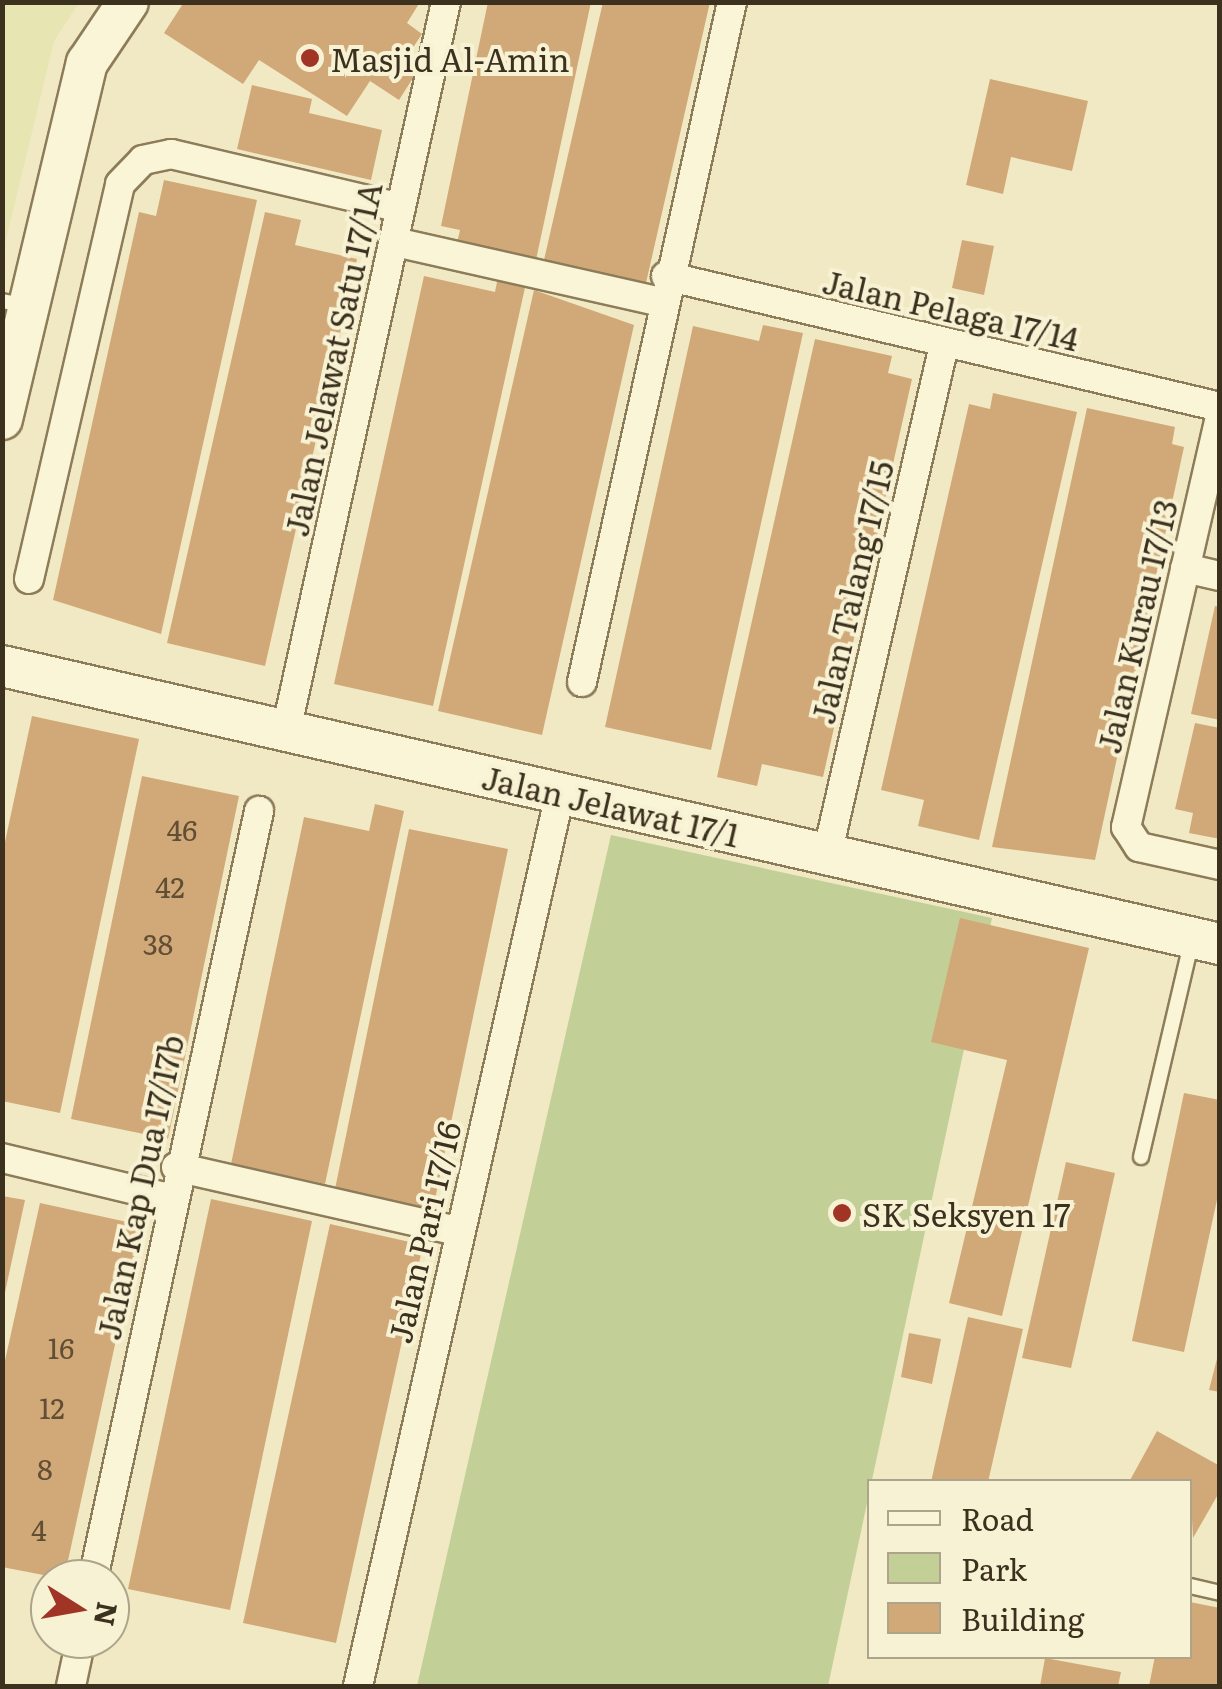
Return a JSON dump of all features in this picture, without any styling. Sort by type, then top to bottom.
[{"type":"street","points":[[2,418],[16,304],[87,63],[128,2]]},
{"type":"street","name":"Jalan Jelawat Satu 17/1A","points":[[286,731],[446,2]]},
{"type":"street","points":[[582,682],[664,289],[732,2]]},
{"type":"street","points":[[29,579],[120,184],[143,160],[171,154],[401,208]]},
{"type":"street","name":"Jalan Pelaga 17/14","points":[[395,242],[664,289],[944,345],[1220,407]]},
{"type":"street","name":"Jalan Talang 17/15","points":[[828,854],[944,345]]},
{"type":"street","name":"Jalan Kurau 17/13","points":[[1220,417],[1126,827],[1139,847],[1220,865]]},
{"type":"street","points":[[1185,568],[1220,576]]},
{"type":"street","name":"Jalan Jelawat 17/1","points":[[2,666],[1206,941]]},
{"type":"street","name":"Jalan Pari 17/16","points":[[358,1686],[560,794]]},
{"type":"street","name":"Jalan Kap Dua 17/17b","points":[[97,1559],[169,1198],[259,811]]},
{"type":"street","points":[[2,1158],[169,1198]]},
{"type":"street","points":[[176,1168],[458,1231]]},
{"type":"street","points":[[72,1686],[77,1659]]},
{"type":"lane","points":[[1141,1157],[1206,941]]},
{"type":"lane","points":[[1192,1586],[1220,1593]]},
{"type":"shaded area","points":[[3,2],[79,3],[54,41],[3,252]]},
{"type":"green space","points":[[611,835],[992,918],[872,1479],[867,1479],[867,1503],[828,1686],[417,1686]]},
{"type":"building","name":"Masjid Al-Amin","points":[[184,2],[420,2],[407,23],[422,34],[410,52],[413,78],[399,100],[370,81],[347,116],[259,60],[243,84],[164,33]]},
{"type":"building","points":[[488,2],[591,2],[536,260],[457,243],[460,230],[441,226]]},
{"type":"building","points":[[603,2],[710,2],[646,283],[544,260]]},
{"type":"building","points":[[990,79],[1088,101],[1072,171],[1011,157],[1003,194],[966,185]]},
{"type":"building","points":[[252,85],[312,99],[309,113],[382,130],[371,180],[237,149]]},
{"type":"building","points":[[164,180],[257,200],[161,634],[53,600],[139,212],[156,216]]},
{"type":"building","points":[[265,212],[301,220],[295,245],[357,259],[265,666],[167,643]]},
{"type":"building","points":[[962,240],[994,246],[984,295],[952,288]]},
{"type":"building","points":[[424,276],[495,292],[498,277],[526,283],[433,706],[334,684]]},
{"type":"building","points":[[534,290],[634,325],[542,735],[438,711]]},
{"type":"building","points":[[763,325],[803,333],[711,750],[605,727],[693,326],[759,341]]},
{"type":"building","points":[[815,339],[892,356],[888,373],[912,379],[823,777],[762,764],[757,786],[717,777]]},
{"type":"building","points":[[993,393],[1077,412],[979,840],[918,826],[924,800],[881,790],[969,404],[990,409]]},
{"type":"building","points":[[1087,408],[1175,427],[1172,444],[1184,447],[1095,860],[992,847]]},
{"type":"building","points":[[1215,606],[1220,607],[1220,720],[1191,714]]},
{"type":"building","points":[[32,716],[139,739],[60,1113],[2,1101],[2,856]]},
{"type":"building","points":[[1195,723],[1220,728],[1220,839],[1189,833],[1193,813],[1175,809]]},
{"type":"building","points":[[142,776],[239,796],[168,1139],[71,1119]]},
{"type":"building","points":[[375,804],[404,811],[325,1184],[231,1164],[304,817],[369,831]]},
{"type":"building","points":[[409,829],[508,849],[433,1209],[335,1189]]},
{"type":"building","points":[[960,918],[1089,948],[1002,1316],[949,1303],[1007,1060],[931,1042]]},
{"type":"building","points":[[1184,1093],[1220,1100],[1220,1186],[1184,1352],[1132,1341]]},
{"type":"building","points":[[1066,1162],[1115,1173],[1071,1368],[1022,1358]]},
{"type":"building","points":[[2,1196],[25,1200],[4,1297],[2,1297]]},
{"type":"building","points":[[211,1199],[312,1221],[230,1610],[130,1589]]},
{"type":"building","points":[[40,1203],[141,1225],[68,1559],[30,1559],[30,1572],[2,1567],[2,1374]]},
{"type":"building","points":[[330,1224],[423,1245],[336,1643],[243,1623]]},
{"type":"building","points":[[968,1317],[1023,1329],[989,1479],[932,1479]]},
{"type":"building","points":[[909,1333],[941,1339],[932,1384],[901,1377]]},
{"type":"building","points":[[1220,1347],[1220,1392],[1209,1390]]},
{"type":"building","points":[[1157,1431],[1220,1466],[1220,1491],[1193,1538],[1192,1479],[1131,1479]]},
{"type":"building","points":[[1192,1602],[1220,1608],[1220,1686],[1149,1686],[1154,1659],[1192,1659]]},
{"type":"building","points":[[1045,1659],[1121,1672],[1118,1686],[1040,1686]]},
{"type":"place","name":"Masjid Al-Amin","points":[[310,58]]},
{"type":"place","name":"SK Seksyen 17","points":[[842,1213]]}]
